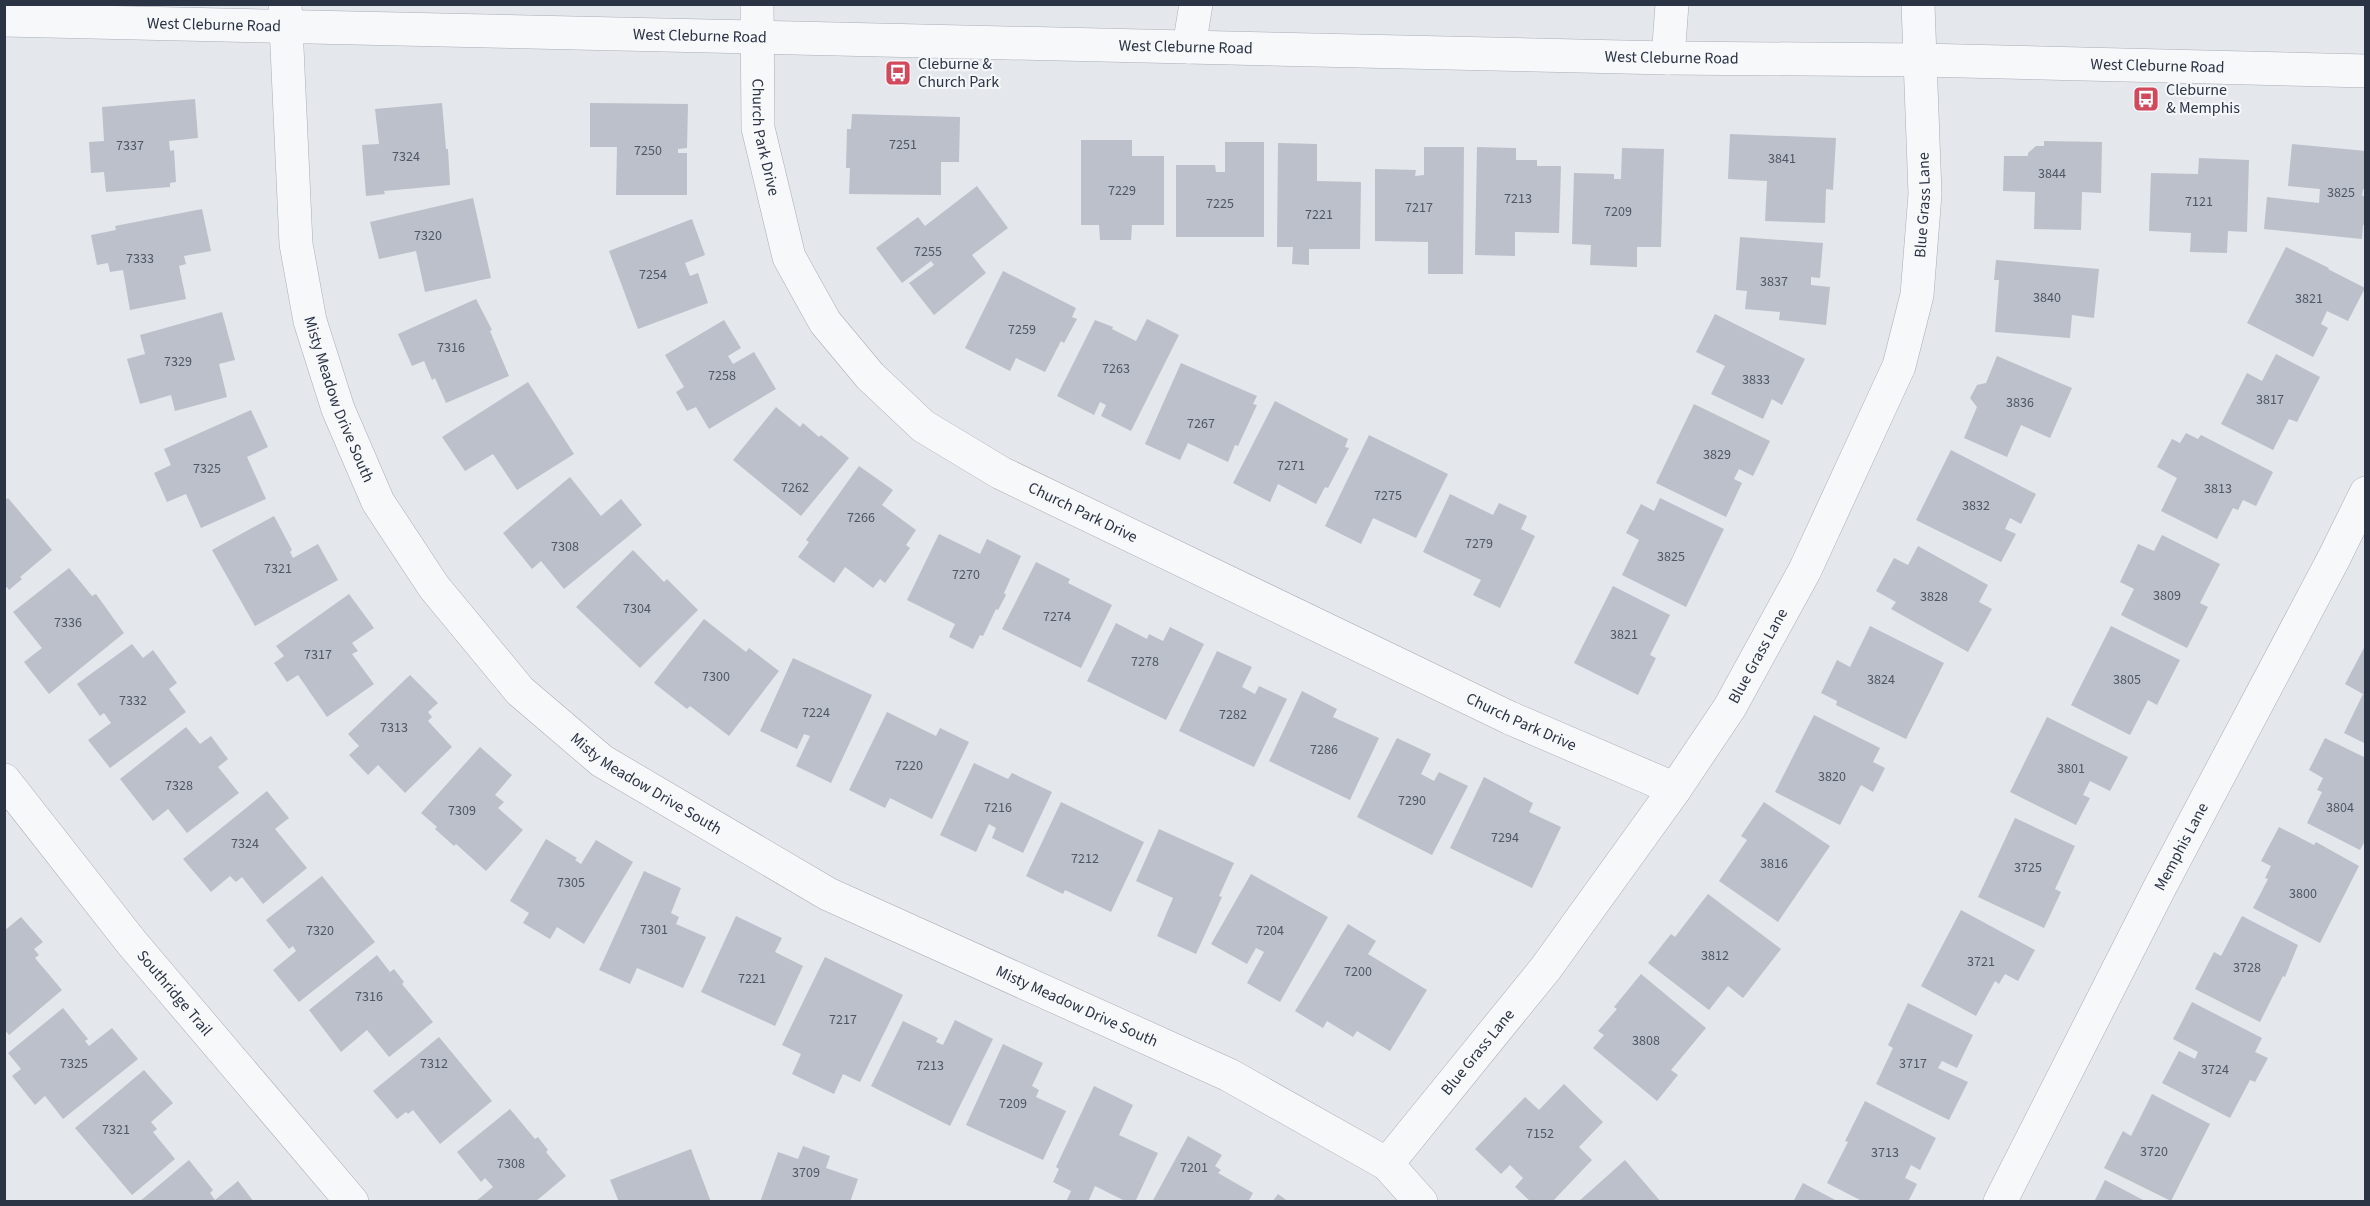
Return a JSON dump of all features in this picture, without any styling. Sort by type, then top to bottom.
[{"type":"street","name":"Church Park Drive","points":[[757,4],[758,128],[789,257],[825,322],[870,376],[923,426],[1001,473],[1510,718],[1675,789]]},
{"type":"street","points":[[1189,47],[1196,4]]},
{"type":"street","points":[[1668,58],[1672,4]]},
{"type":"street","name":"Blue Grass Lane","points":[[1387,1164],[1545,968],[1675,789],[1730,707],[1804,570],[1899,366],[1917,295],[1925,194],[1918,4]]},
{"type":"street","name":"West Cleburne Road","points":[[4,20],[285,15],[758,37],[2366,71]]},
{"type":"street","name":"Misty Meadow Drive South","points":[[285,15],[296,244],[310,321],[338,409],[378,502],[434,587],[520,691],[602,761],[828,894],[1229,1075],[1387,1164],[1422,1202]]},
{"type":"street","name":"Memphis Lane","points":[[2000,1202],[2366,493]]},
{"type":"street","name":"Southridge Trail","points":[[4,780],[132,943],[352,1202]]},
{"type":"building","points":[[195,99],[198,138],[169,141],[170,151],[174,150],[176,182],[170,183],[170,187],[106,192],[104,172],[91,173],[89,142],[104,141],[102,107]]},
{"type":"building","points":[[442,103],[450,185],[384,191],[385,194],[366,196],[362,145],[379,144],[375,109]]},
{"type":"building","points":[[590,103],[688,104],[687,148],[678,149],[678,153],[687,153],[687,195],[616,195],[617,147],[590,147]]},
{"type":"building","points":[[852,114],[960,117],[959,162],[941,162],[941,195],[849,194],[850,168],[846,168],[847,129],[851,129]]},
{"type":"building","points":[[1730,134],[1836,138],[1833,190],[1826,189],[1825,223],[1765,221],[1767,181],[1728,179]]},
{"type":"building","points":[[1081,140],[1132,140],[1132,156],[1164,156],[1164,225],[1132,225],[1131,240],[1100,240],[1099,225],[1081,225]]},
{"type":"building","points":[[2044,141],[2102,142],[2101,193],[2082,192],[2081,230],[2034,229],[2035,192],[2003,191],[2004,156],[2028,156],[2028,153],[2036,146],[2044,146]]},
{"type":"building","points":[[1225,142],[1264,142],[1264,237],[1176,237],[1176,165],[1215,165],[1216,172],[1225,172]]},
{"type":"building","points":[[1278,143],[1317,144],[1317,181],[1361,182],[1360,249],[1309,249],[1309,265],[1292,264],[1293,247],[1277,247]]},
{"type":"building","points":[[2292,144],[2366,151],[2366,190],[2363,189],[2362,196],[2366,196],[2366,225],[2363,225],[2362,239],[2264,229],[2267,197],[2319,203],[2320,189],[2288,186]]},
{"type":"building","points":[[1424,147],[1464,147],[1463,274],[1428,274],[1428,242],[1375,241],[1375,169],[1416,170],[1415,176],[1424,175]]},
{"type":"building","points":[[1477,147],[1516,148],[1516,160],[1537,160],[1537,166],[1561,166],[1559,233],[1515,232],[1515,256],[1475,255]]},
{"type":"building","points":[[1622,148],[1664,149],[1661,247],[1637,247],[1637,267],[1590,265],[1591,245],[1572,244],[1574,173],[1614,174],[1614,179],[1621,179]]},
{"type":"building","points":[[2199,158],[2249,160],[2247,232],[2228,231],[2227,253],[2190,252],[2191,233],[2149,231],[2151,173],[2198,174]]},
{"type":"building","points":[[977,186],[1008,228],[972,255],[986,273],[934,315],[909,283],[934,265],[931,261],[902,283],[876,248],[918,217],[925,226]]},
{"type":"building","points":[[473,198],[491,278],[425,292],[416,251],[379,259],[370,222]]},
{"type":"building","points":[[202,209],[211,251],[184,256],[186,264],[179,266],[186,299],[130,310],[123,270],[110,272],[108,263],[97,265],[91,235],[116,230],[115,226]]},
{"type":"building","points":[[692,219],[705,255],[685,263],[690,276],[698,273],[708,303],[638,329],[609,251]]},
{"type":"building","points":[[1740,237],[1823,243],[1820,278],[1811,277],[1811,285],[1830,287],[1826,325],[1779,320],[1780,312],[1745,309],[1747,291],[1736,290]]},
{"type":"building","points":[[2286,247],[2365,288],[2348,321],[2327,311],[2321,324],[2328,328],[2313,357],[2247,323]]},
{"type":"building","points":[[1996,260],[2099,269],[2094,318],[2072,315],[2070,338],[1995,332],[1999,280],[1994,280]]},
{"type":"building","points":[[1003,271],[1076,308],[1072,317],[1077,319],[1064,343],[1061,341],[1045,372],[1016,358],[1010,371],[965,348]]},
{"type":"building","points":[[476,299],[492,330],[490,331],[509,376],[446,403],[435,378],[432,380],[424,361],[412,366],[398,334]]},
{"type":"building","points":[[222,312],[235,360],[219,364],[227,397],[175,411],[171,395],[140,404],[127,359],[145,354],[140,335]]},
{"type":"building","points":[[1715,314],[1805,359],[1782,405],[1772,399],[1763,419],[1711,394],[1725,366],[1696,352]]},
{"type":"building","points":[[1147,319],[1179,335],[1131,431],[1101,416],[1106,405],[1100,402],[1094,415],[1057,396],[1095,320],[1113,327],[1112,329],[1136,341]]},
{"type":"building","points":[[724,320],[741,348],[728,356],[733,364],[754,352],[776,389],[709,429],[696,407],[687,411],[676,392],[684,387],[665,355]]},
{"type":"building","points":[[2276,354],[2320,377],[2297,422],[2289,419],[2273,450],[2221,424],[2247,373],[2262,381]]},
{"type":"building","points":[[1997,356],[2072,388],[2050,438],[2021,425],[2007,457],[1964,438],[1977,407],[1970,398],[1977,385],[1986,383]]},
{"type":"building","points":[[1181,363],[1257,396],[1253,404],[1257,405],[1228,462],[1188,443],[1180,460],[1145,444]]},
{"type":"building","points":[[528,382],[574,454],[517,490],[493,454],[465,471],[442,437]]},
{"type":"building","points":[[1275,401],[1348,439],[1345,447],[1349,448],[1328,488],[1325,487],[1316,504],[1278,484],[1270,502],[1233,483]]},
{"type":"building","points":[[1694,404],[1770,441],[1753,476],[1739,469],[1734,479],[1742,483],[1726,517],[1656,483]]},
{"type":"building","points":[[776,407],[800,427],[803,423],[819,437],[821,435],[849,458],[801,516],[733,460]]},
{"type":"building","points":[[251,410],[268,447],[247,457],[266,499],[201,528],[186,494],[167,502],[154,473],[171,465],[164,449]]},
{"type":"building","points":[[2186,433],[2198,439],[2201,435],[2273,472],[2256,506],[2243,500],[2238,510],[2233,508],[2217,539],[2161,511],[2177,478],[2157,467],[2172,439],[2180,443]]},
{"type":"building","points":[[1369,435],[1448,474],[1416,538],[1373,518],[1361,544],[1325,526]]},
{"type":"building","points":[[1951,450],[2036,494],[2021,524],[2010,518],[2005,529],[2016,534],[2001,562],[1916,520]]},
{"type":"building","points":[[859,466],[893,490],[882,505],[916,530],[906,545],[910,548],[885,583],[880,579],[873,588],[845,567],[834,583],[798,557],[809,542],[806,540]]},
{"type":"building","points":[[570,477],[601,516],[621,499],[642,525],[564,589],[541,561],[532,569],[503,533]]},
{"type":"building","points":[[1450,494],[1493,515],[1499,503],[1527,516],[1521,529],[1535,536],[1500,608],[1473,595],[1481,580],[1423,552]]},
{"type":"building","points":[[8,498],[52,550],[20,577],[22,579],[9,590],[7,587],[4,589],[4,501]]},
{"type":"building","points":[[1660,498],[1724,529],[1686,607],[1622,575],[1639,540],[1626,533],[1641,504],[1654,511]]},
{"type":"building","points":[[274,516],[292,550],[290,552],[293,558],[318,544],[338,580],[255,626],[212,550]]},
{"type":"building","points":[[939,534],[980,554],[987,539],[1021,556],[1004,593],[1006,595],[973,649],[949,637],[955,624],[907,600]]},
{"type":"building","points":[[2162,535],[2220,564],[2200,603],[2208,607],[2187,648],[2121,615],[2134,589],[2120,582],[2138,544],[2154,551]]},
{"type":"building","points":[[1918,546],[1988,585],[1979,602],[1992,609],[1968,652],[1891,609],[1896,602],[1876,591],[1894,558],[1908,565]]},
{"type":"building","points":[[633,550],[664,582],[667,579],[698,610],[640,668],[576,607]]},
{"type":"building","points":[[1036,562],[1070,579],[1068,583],[1112,605],[1081,668],[1002,629]]},
{"type":"building","points":[[69,568],[92,596],[96,594],[124,633],[49,694],[24,662],[42,648],[13,612]]},
{"type":"building","points":[[1613,586],[1670,615],[1650,655],[1656,658],[1638,695],[1574,663]]},
{"type":"building","points":[[349,594],[374,628],[352,643],[358,651],[352,654],[374,684],[327,717],[298,675],[287,682],[274,663],[284,656],[276,646]]},
{"type":"building","points":[[704,619],[746,652],[749,648],[779,671],[729,736],[690,706],[687,709],[654,683]]},
{"type":"building","points":[[1116,623],[1147,639],[1149,634],[1163,641],[1170,627],[1204,644],[1166,720],[1087,681]]},
{"type":"building","points":[[1870,626],[1944,663],[1906,739],[1836,705],[1837,701],[1821,693],[1837,660],[1850,667]]},
{"type":"building","points":[[2111,626],[2180,660],[2157,705],[2148,700],[2130,735],[2071,705]]},
{"type":"building","points":[[132,644],[143,658],[153,650],[177,683],[169,689],[186,712],[110,768],[88,740],[111,723],[104,713],[100,716],[77,684]]},
{"type":"building","points":[[2366,644],[2366,744],[2344,733],[2363,694],[2345,684]]},
{"type":"building","points":[[1217,651],[1252,667],[1242,687],[1255,694],[1259,686],[1287,699],[1254,767],[1179,731]]},
{"type":"building","points":[[793,658],[872,695],[831,783],[796,766],[810,736],[804,734],[797,749],[760,731]]},
{"type":"building","points":[[410,675],[438,703],[428,712],[432,717],[428,721],[452,747],[405,793],[378,765],[368,775],[349,755],[359,746],[348,734]]},
{"type":"building","points":[[1302,691],[1337,709],[1333,717],[1379,738],[1350,800],[1269,761]]},
{"type":"building","points":[[887,712],[936,736],[940,728],[969,742],[932,819],[890,798],[885,808],[849,790]]},
{"type":"building","points":[[1814,715],[1880,748],[1873,762],[1885,768],[1873,792],[1861,785],[1840,825],[1775,792]]},
{"type":"building","points":[[2047,717],[2128,757],[2110,791],[2090,781],[2083,795],[2090,798],[2076,825],[2010,792]]},
{"type":"building","points":[[186,727],[200,744],[211,736],[228,759],[218,767],[239,793],[187,833],[168,809],[153,821],[120,779]]},
{"type":"building","points":[[1397,738],[1431,754],[1421,774],[1434,781],[1439,772],[1468,786],[1432,855],[1357,817]]},
{"type":"building","points":[[2325,738],[2366,758],[2366,839],[2360,850],[2307,823],[2322,792],[2317,790],[2323,778],[2309,770]]},
{"type":"building","points":[[480,747],[512,775],[495,795],[504,802],[498,808],[523,830],[486,871],[456,844],[454,846],[421,813]]},
{"type":"building","points":[[974,763],[1008,779],[1012,773],[1052,792],[1023,853],[992,838],[996,828],[989,824],[976,852],[940,835]]},
{"type":"building","points":[[1484,777],[1533,803],[1529,812],[1561,827],[1532,888],[1450,848]]},
{"type":"building","points":[[267,791],[289,818],[275,829],[307,868],[263,904],[242,877],[236,882],[230,876],[211,892],[183,859]]},
{"type":"building","points":[[1061,802],[1144,842],[1111,912],[1065,890],[1063,894],[1026,876]]},
{"type":"building","points":[[1764,802],[1830,846],[1778,922],[1719,881],[1747,840],[1741,836]]},
{"type":"building","points":[[2015,818],[2075,846],[2055,889],[2061,892],[2044,928],[1978,897]]},
{"type":"building","points":[[2279,827],[2314,845],[2316,842],[2359,866],[2320,943],[2253,908],[2268,879],[2265,878],[2271,866],[2261,861]]},
{"type":"building","points":[[1159,829],[1234,863],[1219,896],[1222,897],[1196,954],[1157,936],[1173,898],[1136,881]]},
{"type":"building","points":[[546,839],[577,858],[575,860],[581,864],[596,840],[633,862],[584,944],[557,927],[550,939],[523,923],[529,913],[510,901]]},
{"type":"building","points":[[644,871],[681,888],[671,913],[679,917],[676,924],[706,937],[683,988],[637,968],[630,984],[599,970]]},
{"type":"building","points":[[1251,874],[1328,917],[1280,1002],[1247,983],[1264,952],[1256,948],[1247,964],[1211,944]]},
{"type":"building","points":[[322,876],[375,942],[299,1002],[273,970],[296,951],[293,946],[289,949],[266,920]]},
{"type":"building","points":[[1708,894],[1781,949],[1743,998],[1728,986],[1709,1010],[1648,963],[1671,934],[1675,937]]},
{"type":"building","points":[[1961,910],[2035,950],[2018,981],[2005,974],[1999,984],[1995,981],[1976,1016],[1921,986]]},
{"type":"building","points":[[736,916],[782,938],[775,952],[803,966],[775,1026],[701,992]]},
{"type":"building","points":[[2242,916],[2298,945],[2285,977],[2283,976],[2260,1022],[2195,989],[2214,952],[2221,956]]},
{"type":"building","points":[[21,917],[43,942],[34,949],[39,955],[35,958],[62,990],[9,1035],[4,1029],[4,931]]},
{"type":"building","points":[[1348,924],[1376,941],[1368,954],[1427,990],[1390,1051],[1357,1031],[1353,1037],[1327,1021],[1323,1028],[1295,1011]]},
{"type":"building","points":[[377,955],[390,972],[394,969],[404,982],[402,984],[433,1022],[389,1057],[367,1030],[341,1052],[309,1010]]},
{"type":"building","points":[[825,957],[903,995],[860,1082],[843,1074],[834,1094],[792,1074],[801,1054],[782,1045]]},
{"type":"building","points":[[1641,974],[1706,1028],[1671,1070],[1678,1075],[1657,1101],[1593,1048],[1604,1035],[1598,1031],[1617,1009],[1614,1007]]},
{"type":"building","points":[[2192,1002],[2262,1038],[2255,1052],[2268,1058],[2255,1082],[2250,1080],[2230,1118],[2162,1083],[2179,1051],[2195,1059],[2198,1052],[2173,1039]]},
{"type":"building","points":[[1908,1003],[1973,1035],[1957,1068],[1942,1061],[1938,1068],[1968,1082],[1949,1120],[1876,1084],[1893,1048],[1888,1045]]},
{"type":"building","points":[[63,1008],[88,1039],[85,1041],[89,1046],[112,1028],[138,1059],[63,1119],[45,1096],[35,1105],[12,1076],[21,1069],[8,1053]]},
{"type":"building","points":[[955,1020],[993,1039],[950,1126],[871,1086],[903,1021],[938,1038],[936,1042],[943,1045]]},
{"type":"building","points":[[439,1037],[492,1101],[440,1144],[413,1110],[397,1119],[373,1091]]},
{"type":"building","points":[[1003,1044],[1043,1063],[1032,1086],[1039,1090],[1036,1097],[1066,1111],[1043,1160],[966,1125]]},
{"type":"building","points":[[144,1070],[173,1103],[151,1122],[157,1129],[153,1132],[175,1159],[132,1195],[75,1128]]},
{"type":"building","points":[[1564,1084],[1603,1122],[1579,1147],[1592,1160],[1552,1202],[1531,1202],[1515,1187],[1523,1178],[1510,1165],[1501,1174],[1475,1149],[1525,1097],[1539,1110]]},
{"type":"building","points":[[1094,1086],[1133,1105],[1119,1135],[1158,1153],[1135,1202],[1127,1202],[1095,1186],[1088,1202],[1066,1202],[1071,1191],[1053,1182],[1059,1169],[1056,1167]]},
{"type":"building","points":[[2152,1094],[2210,1124],[2171,1201],[2104,1168],[2123,1131],[2131,1136]]},
{"type":"building","points":[[1865,1101],[1936,1138],[1920,1170],[1911,1165],[1905,1178],[1917,1184],[1908,1202],[1864,1202],[1827,1183],[1848,1142],[1845,1141]]},
{"type":"building","points":[[510,1109],[535,1139],[538,1137],[548,1150],[546,1152],[566,1176],[535,1202],[475,1202],[493,1187],[485,1178],[481,1182],[457,1152]]},
{"type":"building","points":[[1188,1136],[1222,1155],[1215,1166],[1221,1170],[1218,1173],[1253,1193],[1248,1202],[1152,1202]]},
{"type":"building","points":[[803,1146],[830,1156],[826,1168],[858,1179],[850,1202],[760,1202],[778,1152],[798,1159]]},
{"type":"building","points":[[691,1149],[711,1202],[619,1202],[610,1180]]},
{"type":"building","points":[[189,1160],[213,1190],[210,1193],[215,1200],[238,1181],[254,1202],[139,1202]]},
{"type":"building","points":[[1625,1160],[1661,1202],[1578,1202]]},
{"type":"building","points":[[2105,1180],[2147,1202],[2094,1202]]},
{"type":"building","points":[[1803,1183],[1839,1202],[1793,1202]]},
{"type":"building","points":[[1278,1194],[1289,1202],[1272,1202]]},
{"type":"place","name":"Cleburne & Church Park","points":[[898,73]]},
{"type":"place","name":"Cleburne & Memphis","points":[[2146,99]]}]
